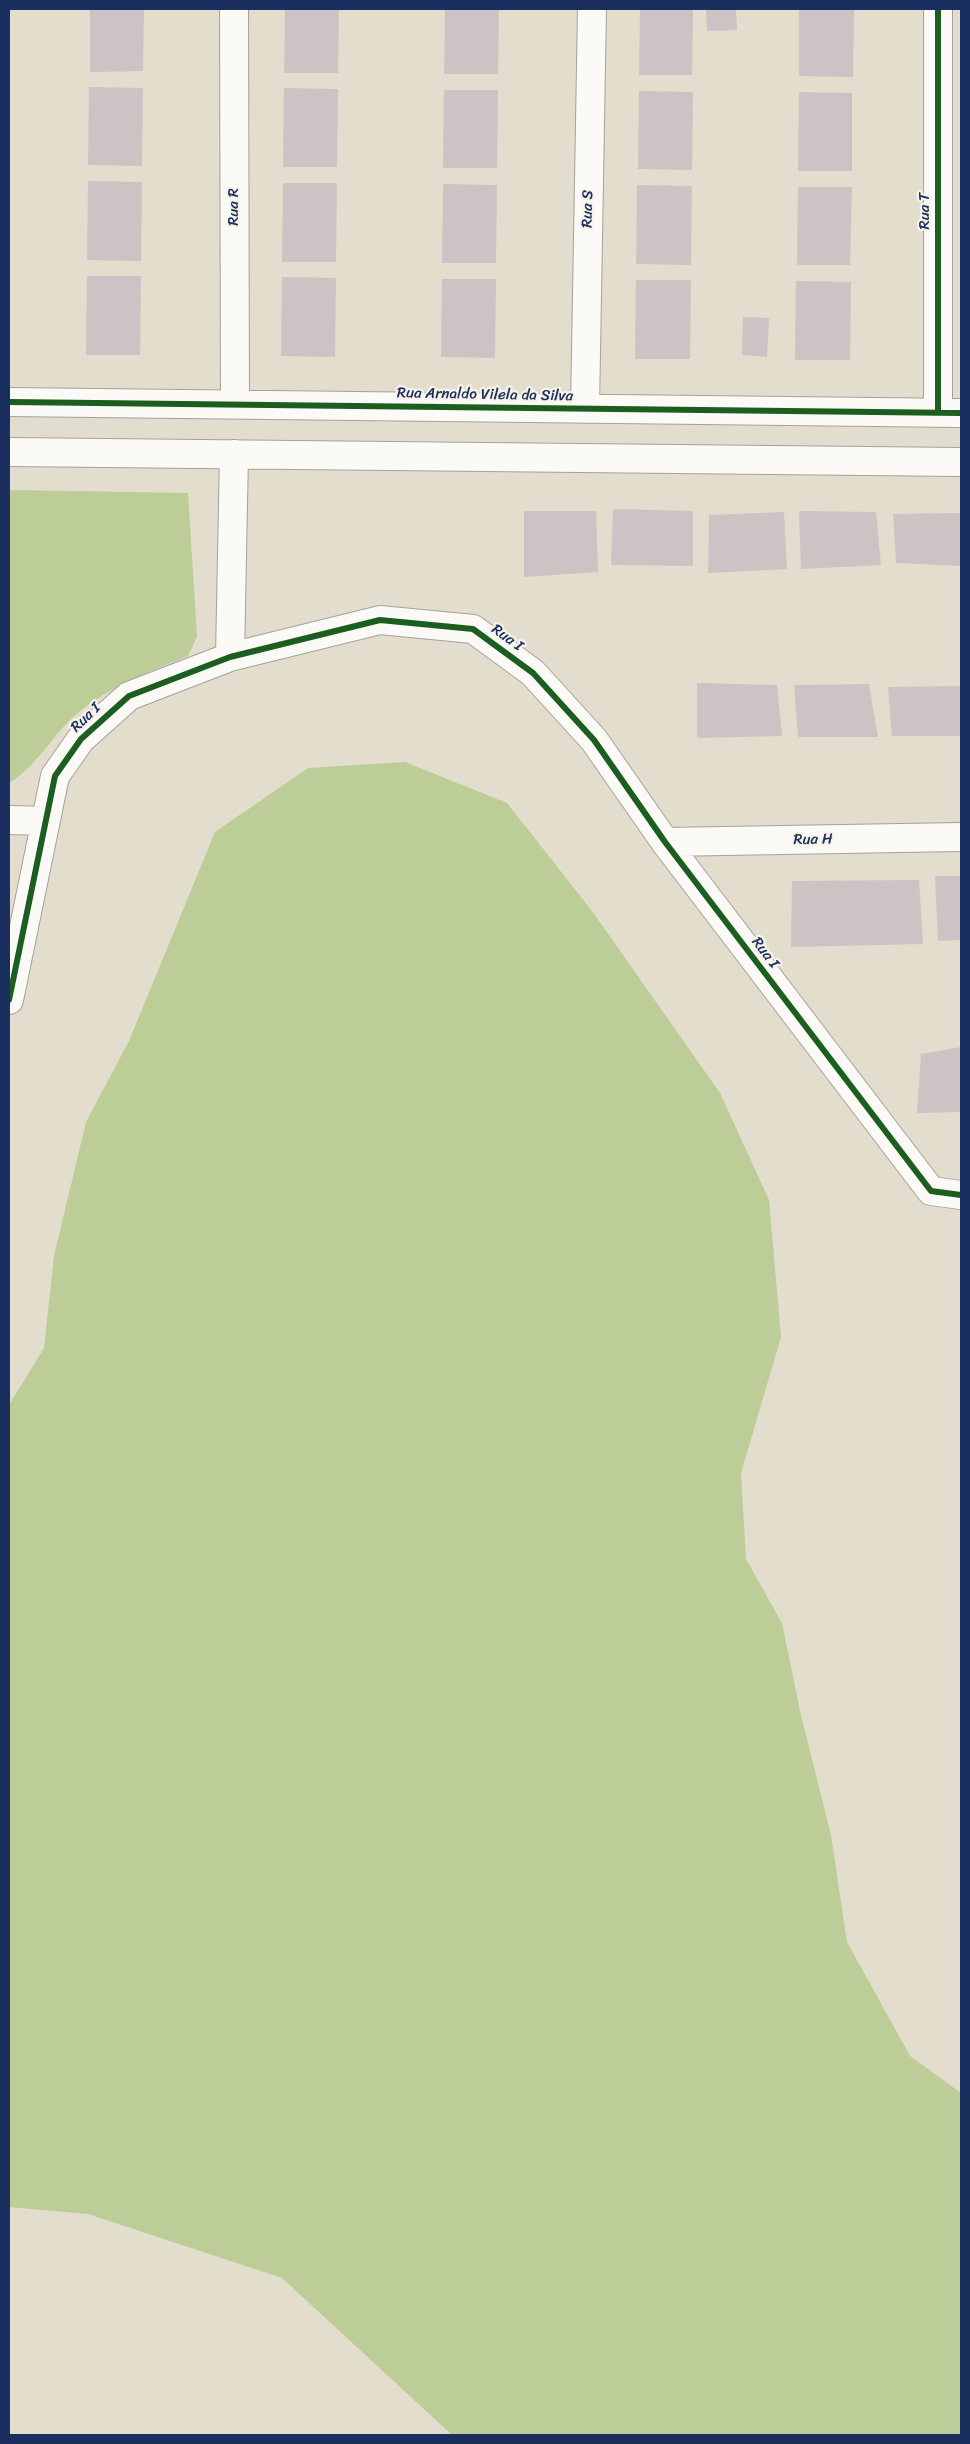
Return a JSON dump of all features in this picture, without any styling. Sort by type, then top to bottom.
[{"type":"street","name":"Rua R","points":[[234,9],[235,404]]},
{"type":"street","name":"Rua S","points":[[584,409],[592,9]]},
{"type":"street","name":"Rua T","points":[[938,9],[950,412]]},
{"type":"street","name":"Rua Arnaldo Vilela da Silva","points":[[9,402],[950,412]]},
{"type":"street","points":[[9,452],[961,462]]},
{"type":"street","points":[[230,657],[234,454]]},
{"type":"street","name":"Rua I","points":[[9,1000],[55,776],[81,739],[129,696],[230,657],[380,620],[473,629],[540,680],[594,740],[665,842],[931,1191],[961,1195]]},
{"type":"street","points":[[9,820],[46,821]]},
{"type":"street","name":"Rua H","points":[[665,842],[961,837]]},
{"type":"green space","points":[[9,490],[188,493],[197,637],[188,656],[118,687],[79,712],[37,759],[9,783]]},
{"type":"green space","points":[[405,762],[507,803],[592,911],[720,1093],[769,1200],[781,1337],[741,1473],[746,1559],[782,1623],[800,1711],[831,1835],[847,1942],[910,2056],[961,2093],[961,2435],[452,2435],[282,2278],[88,2214],[9,2207],[9,1405],[44,1348],[54,1256],[86,1122],[129,1041],[215,832],[308,768]]},
{"type":"building","points":[[90,9],[144,9],[143,71],[90,72]]},
{"type":"building","points":[[285,9],[339,9],[338,73],[284,73]]},
{"type":"building","points":[[445,9],[499,9],[498,74],[444,74]]},
{"type":"building","points":[[640,9],[693,9],[692,75],[639,75]]},
{"type":"building","points":[[706,9],[736,9],[737,30],[707,31]]},
{"type":"building","points":[[799,9],[854,9],[853,77],[799,76]]},
{"type":"building","points":[[89,87],[143,88],[142,166],[88,165]]},
{"type":"building","points":[[284,88],[338,89],[337,167],[283,167]]},
{"type":"building","points":[[444,90],[498,90],[497,168],[443,168]]},
{"type":"building","points":[[639,91],[693,92],[692,170],[638,169]]},
{"type":"building","points":[[799,92],[852,93],[852,171],[798,171]]},
{"type":"building","points":[[88,181],[142,182],[141,261],[87,260]]},
{"type":"building","points":[[283,183],[337,183],[336,262],[282,262]]},
{"type":"building","points":[[443,184],[497,185],[496,263],[442,263]]},
{"type":"building","points":[[637,185],[692,186],[691,265],[636,264]]},
{"type":"building","points":[[798,187],[852,187],[850,265],[797,265]]},
{"type":"building","points":[[87,276],[141,276],[140,355],[86,355]]},
{"type":"building","points":[[282,277],[336,278],[335,357],[281,356]]},
{"type":"building","points":[[442,279],[496,279],[495,358],[441,357]]},
{"type":"building","points":[[636,280],[691,280],[690,359],[635,359]]},
{"type":"building","points":[[796,281],[851,282],[850,360],[795,360]]},
{"type":"building","points":[[743,317],[769,318],[767,357],[742,355]]},
{"type":"building","points":[[613,509],[693,511],[693,566],[611,565]]},
{"type":"building","points":[[524,511],[596,511],[598,572],[524,577]]},
{"type":"building","points":[[799,511],[876,512],[881,565],[801,569]]},
{"type":"building","points":[[784,512],[787,569],[708,573],[709,515]]},
{"type":"building","points":[[961,513],[961,566],[896,563],[893,514]]},
{"type":"building","points":[[697,683],[777,685],[782,736],[697,738]]},
{"type":"building","points":[[869,684],[878,737],[798,737],[794,685]]},
{"type":"building","points":[[961,686],[961,736],[892,736],[888,687]]},
{"type":"building","points":[[935,876],[961,876],[961,940],[938,941]]},
{"type":"building","points":[[919,880],[923,944],[791,947],[792,881]]},
{"type":"building","points":[[961,1047],[961,1112],[917,1113],[921,1054]]},
{"type":"cycle path","points":[[938,9],[938,412]]},
{"type":"cycle path","points":[[9,402],[961,413]]},
{"type":"cycle path","points":[[9,1000],[55,776],[81,739],[129,696],[230,657],[380,620],[473,629],[533,673],[594,740],[665,842],[931,1191],[961,1195]]}]
